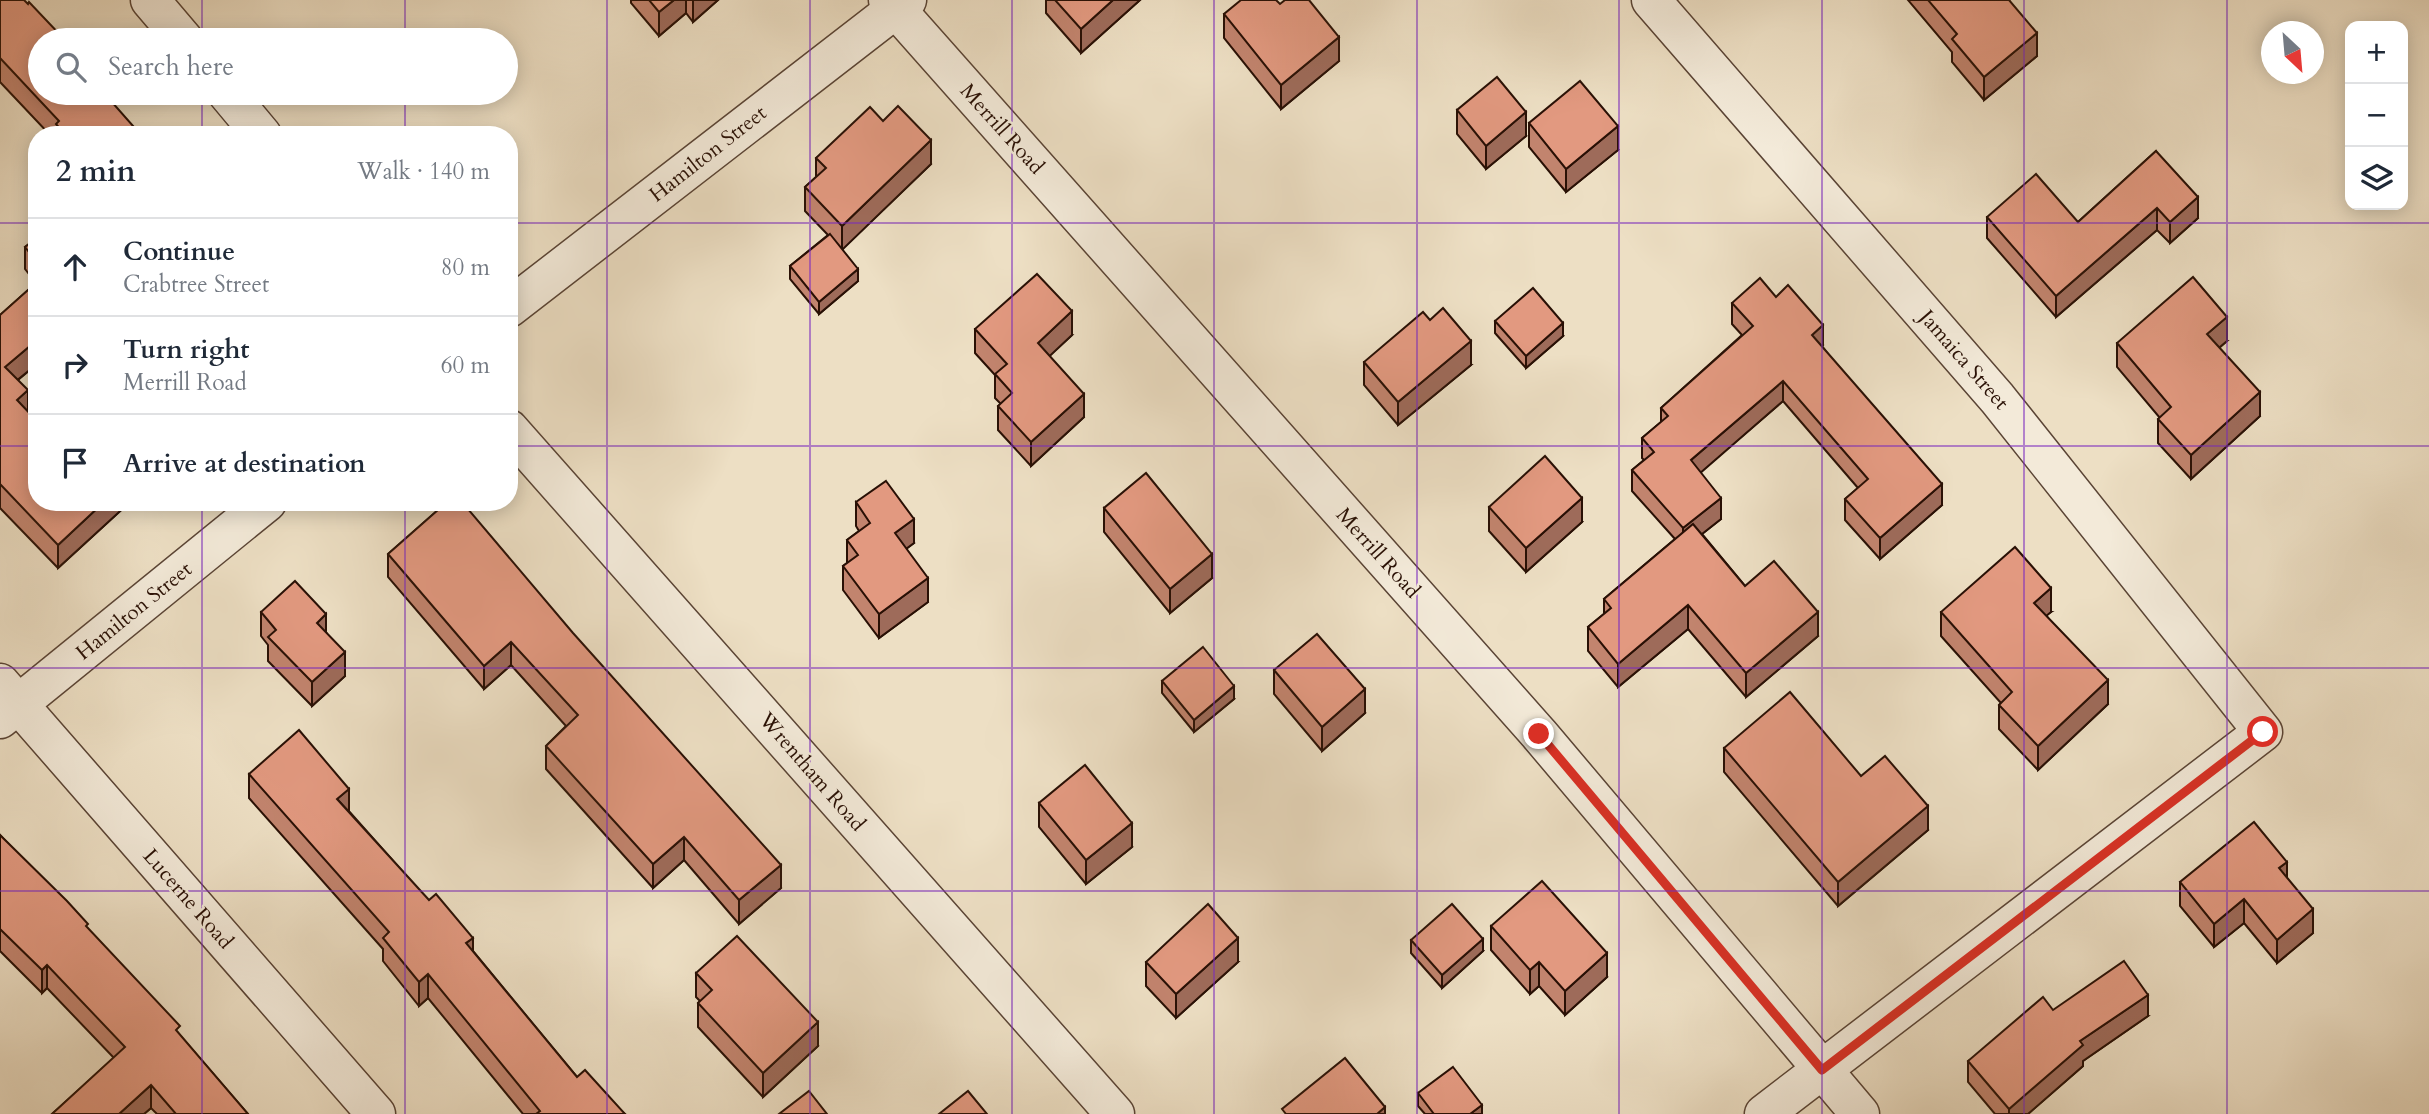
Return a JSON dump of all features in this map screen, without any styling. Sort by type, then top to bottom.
[{"type":"street","points":[[150,0],[174,28]]},
{"type":"street","name":"Jamaica Street","points":[[1651,0],[1997,398],[2263,732],[1822,1070]]},
{"type":"street","name":"Hamilton Street","points":[[518,301],[897,3]]},
{"type":"street","name":"Merrill Road","points":[[897,3],[1539,734],[1860,1114]]},
{"type":"street","points":[[237,105],[254,126]]},
{"type":"street","name":"Wrentham Road","points":[[518,439],[1115,1114]]},
{"type":"street","name":"Hamilton Street","points":[[6,703],[255,511]]},
{"type":"street","name":"Lucerne Road","points":[[6,703],[376,1114]]},
{"type":"street","points":[[1764,1114],[1822,1070]]},
{"type":"building","points":[[0,0],[29,2],[54,28],[28,28],[28,88],[0,58]]},
{"type":"building","points":[[649,0],[674,0],[659,12]]},
{"type":"building","points":[[1055,0],[1113,0],[1081,29]]},
{"type":"building","points":[[1241,0],[1276,0],[1280,4],[1285,0],[1309,0],[1339,37],[1281,85],[1224,14]]},
{"type":"building","points":[[1928,0],[2009,0],[2037,33],[1984,77],[1952,39],[1957,34]]},
{"type":"building","points":[[1497,77],[1526,112],[1486,146],[1457,110]]},
{"type":"building","points":[[1580,81],[1618,126],[1566,169],[1529,123]]},
{"type":"building","points":[[44,105],[115,105],[133,126],[58,126],[56,124],[59,121]]},
{"type":"building","points":[[898,106],[931,140],[842,226],[805,187],[826,168],[816,158],[870,107],[883,121]]},
{"type":"building","points":[[2156,151],[2198,197],[2170,222],[2157,208],[2056,296],[1987,217],[2036,174],[2078,222]]},
{"type":"building","points":[[830,234],[858,269],[819,302],[790,266]]},
{"type":"building","points":[[1037,274],[1072,311],[1038,343],[1084,394],[1031,442],[998,406],[1012,393],[995,374],[1007,364],[975,329]]},
{"type":"building","points":[[2193,277],[2227,317],[2207,334],[2260,392],[2191,455],[2158,419],[2171,407],[2117,343]]},
{"type":"building","points":[[1760,278],[1776,297],[1788,285],[1823,325],[1812,335],[1942,484],[1880,538],[1845,499],[1868,479],[1783,381],[1691,460],[1721,498],[1683,528],[1632,470],[1654,452],[1642,438],[1668,416],[1661,408],[1753,326],[1732,303]]},
{"type":"building","points":[[1533,288],[1563,323],[1526,356],[1495,321]]},
{"type":"building","points":[[28,290],[28,348],[5,367],[28,390],[17,400],[28,412],[28,511],[94,511],[58,545],[0,484],[0,315]]},
{"type":"building","points":[[1443,308],[1471,341],[1398,402],[1364,362],[1423,312],[1430,320]]},
{"type":"building","points":[[1545,456],[1582,498],[1526,548],[1489,507]]},
{"type":"building","points":[[1146,473],[1212,554],[1170,589],[1104,508]]},
{"type":"building","points":[[886,481],[914,519],[895,533],[928,578],[879,614],[843,566],[858,555],[847,540],[870,523],[856,502]]},
{"type":"building","points":[[437,511],[470,511],[573,633],[781,865],[739,900],[684,837],[653,864],[546,746],[578,715],[511,642],[484,666],[388,554]]},
{"type":"building","points":[[1693,524],[1745,586],[1774,561],[1818,612],[1746,673],[1688,605],[1618,664],[1588,627],[1611,608],[1604,599]]},
{"type":"building","points":[[2015,547],[2051,588],[2034,603],[2108,680],[2038,746],[1999,705],[2012,692],[1941,612]]},
{"type":"building","points":[[295,581],[326,614],[317,623],[345,652],[312,682],[268,637],[276,630],[261,612]]},
{"type":"building","points":[[1317,634],[1365,689],[1322,727],[1274,670]]},
{"type":"building","points":[[1203,647],[1234,686],[1194,720],[1162,681]]},
{"type":"building","points":[[1790,692],[1861,776],[1885,756],[1928,806],[1838,882],[1724,748]]},
{"type":"building","points":[[299,730],[349,789],[337,799],[429,900],[436,894],[473,938],[466,943],[577,1077],[585,1070],[625,1114],[536,1114],[540,1111],[428,974],[419,982],[383,938],[389,932],[249,774]]},
{"type":"building","points":[[1085,765],[1132,823],[1086,860],[1039,803]]},
{"type":"building","points":[[2254,822],[2287,862],[2279,868],[2313,909],[2277,940],[2244,899],[2214,924],[2180,882]]},
{"type":"building","points":[[0,835],[67,901],[88,924],[86,926],[180,1026],[176,1030],[248,1114],[176,1114],[151,1085],[119,1114],[52,1114],[125,1047],[47,965],[42,970],[0,929]]},
{"type":"building","points":[[1542,881],[1607,953],[1565,991],[1539,962],[1530,970],[1491,926]]},
{"type":"building","points":[[1208,904],[1238,938],[1176,994],[1146,962]]},
{"type":"building","points":[[1452,904],[1483,939],[1442,975],[1411,940]]},
{"type":"building","points":[[737,936],[818,1022],[763,1073],[698,1003],[712,990],[696,973]]},
{"type":"building","points":[[2124,961],[2148,995],[2080,1041],[2083,1045],[2009,1109],[1968,1061],[2043,997],[2053,1010]]},
{"type":"building","points":[[1345,1058],[1385,1107],[1377,1114],[1286,1114],[1282,1109]]},
{"type":"building","points":[[1453,1067],[1482,1105],[1470,1114],[1434,1114],[1418,1093]]},
{"type":"building","points":[[809,1091],[827,1114],[779,1114]]},
{"type":"building","points":[[968,1091],[987,1114],[939,1114]]},
{"type":"route","points":[[1539,734],[1822,1070],[2263,732]]}]
